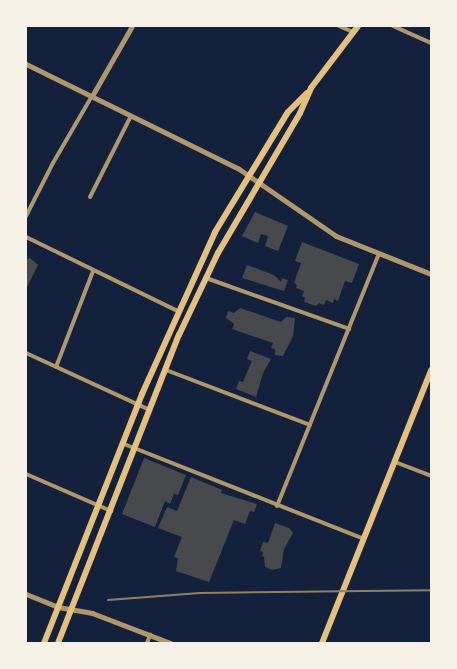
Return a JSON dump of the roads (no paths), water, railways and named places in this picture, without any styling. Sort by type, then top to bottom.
[{"type":"main road","points":[[44,643],[124,444],[138,405],[178,311],[216,232],[288,112],[311,88],[358,26]]},
{"type":"main road","points":[[58,643],[166,370],[206,278],[259,181],[300,113],[311,88]]},
{"type":"main road","points":[[322,643],[431,370]]},
{"type":"street","points":[[26,216],[53,163],[132,26]]},
{"type":"street","points":[[339,26],[353,32]]},
{"type":"street","points":[[393,26],[431,44]]},
{"type":"street","points":[[26,64],[249,175],[336,236],[431,274]]},
{"type":"street","points":[[90,197],[131,116]]},
{"type":"street","points":[[26,237],[93,271],[178,311]]},
{"type":"street","points":[[277,506],[348,329],[380,254]]},
{"type":"street","points":[[56,367],[93,271]]},
{"type":"street","points":[[206,278],[348,329]]},
{"type":"street","points":[[26,353],[150,410]]},
{"type":"street","points":[[166,370],[310,425]]},
{"type":"street","points":[[124,444],[277,506],[364,539]]},
{"type":"street","points":[[395,462],[431,476]]},
{"type":"street","points":[[26,474],[111,510]]},
{"type":"street","points":[[26,594],[58,607],[73,608],[92,613],[170,643]]},
{"type":"street","points":[[147,643],[150,635]]},
{"type":"railway","points":[[108,600],[200,593],[431,590]]}]
